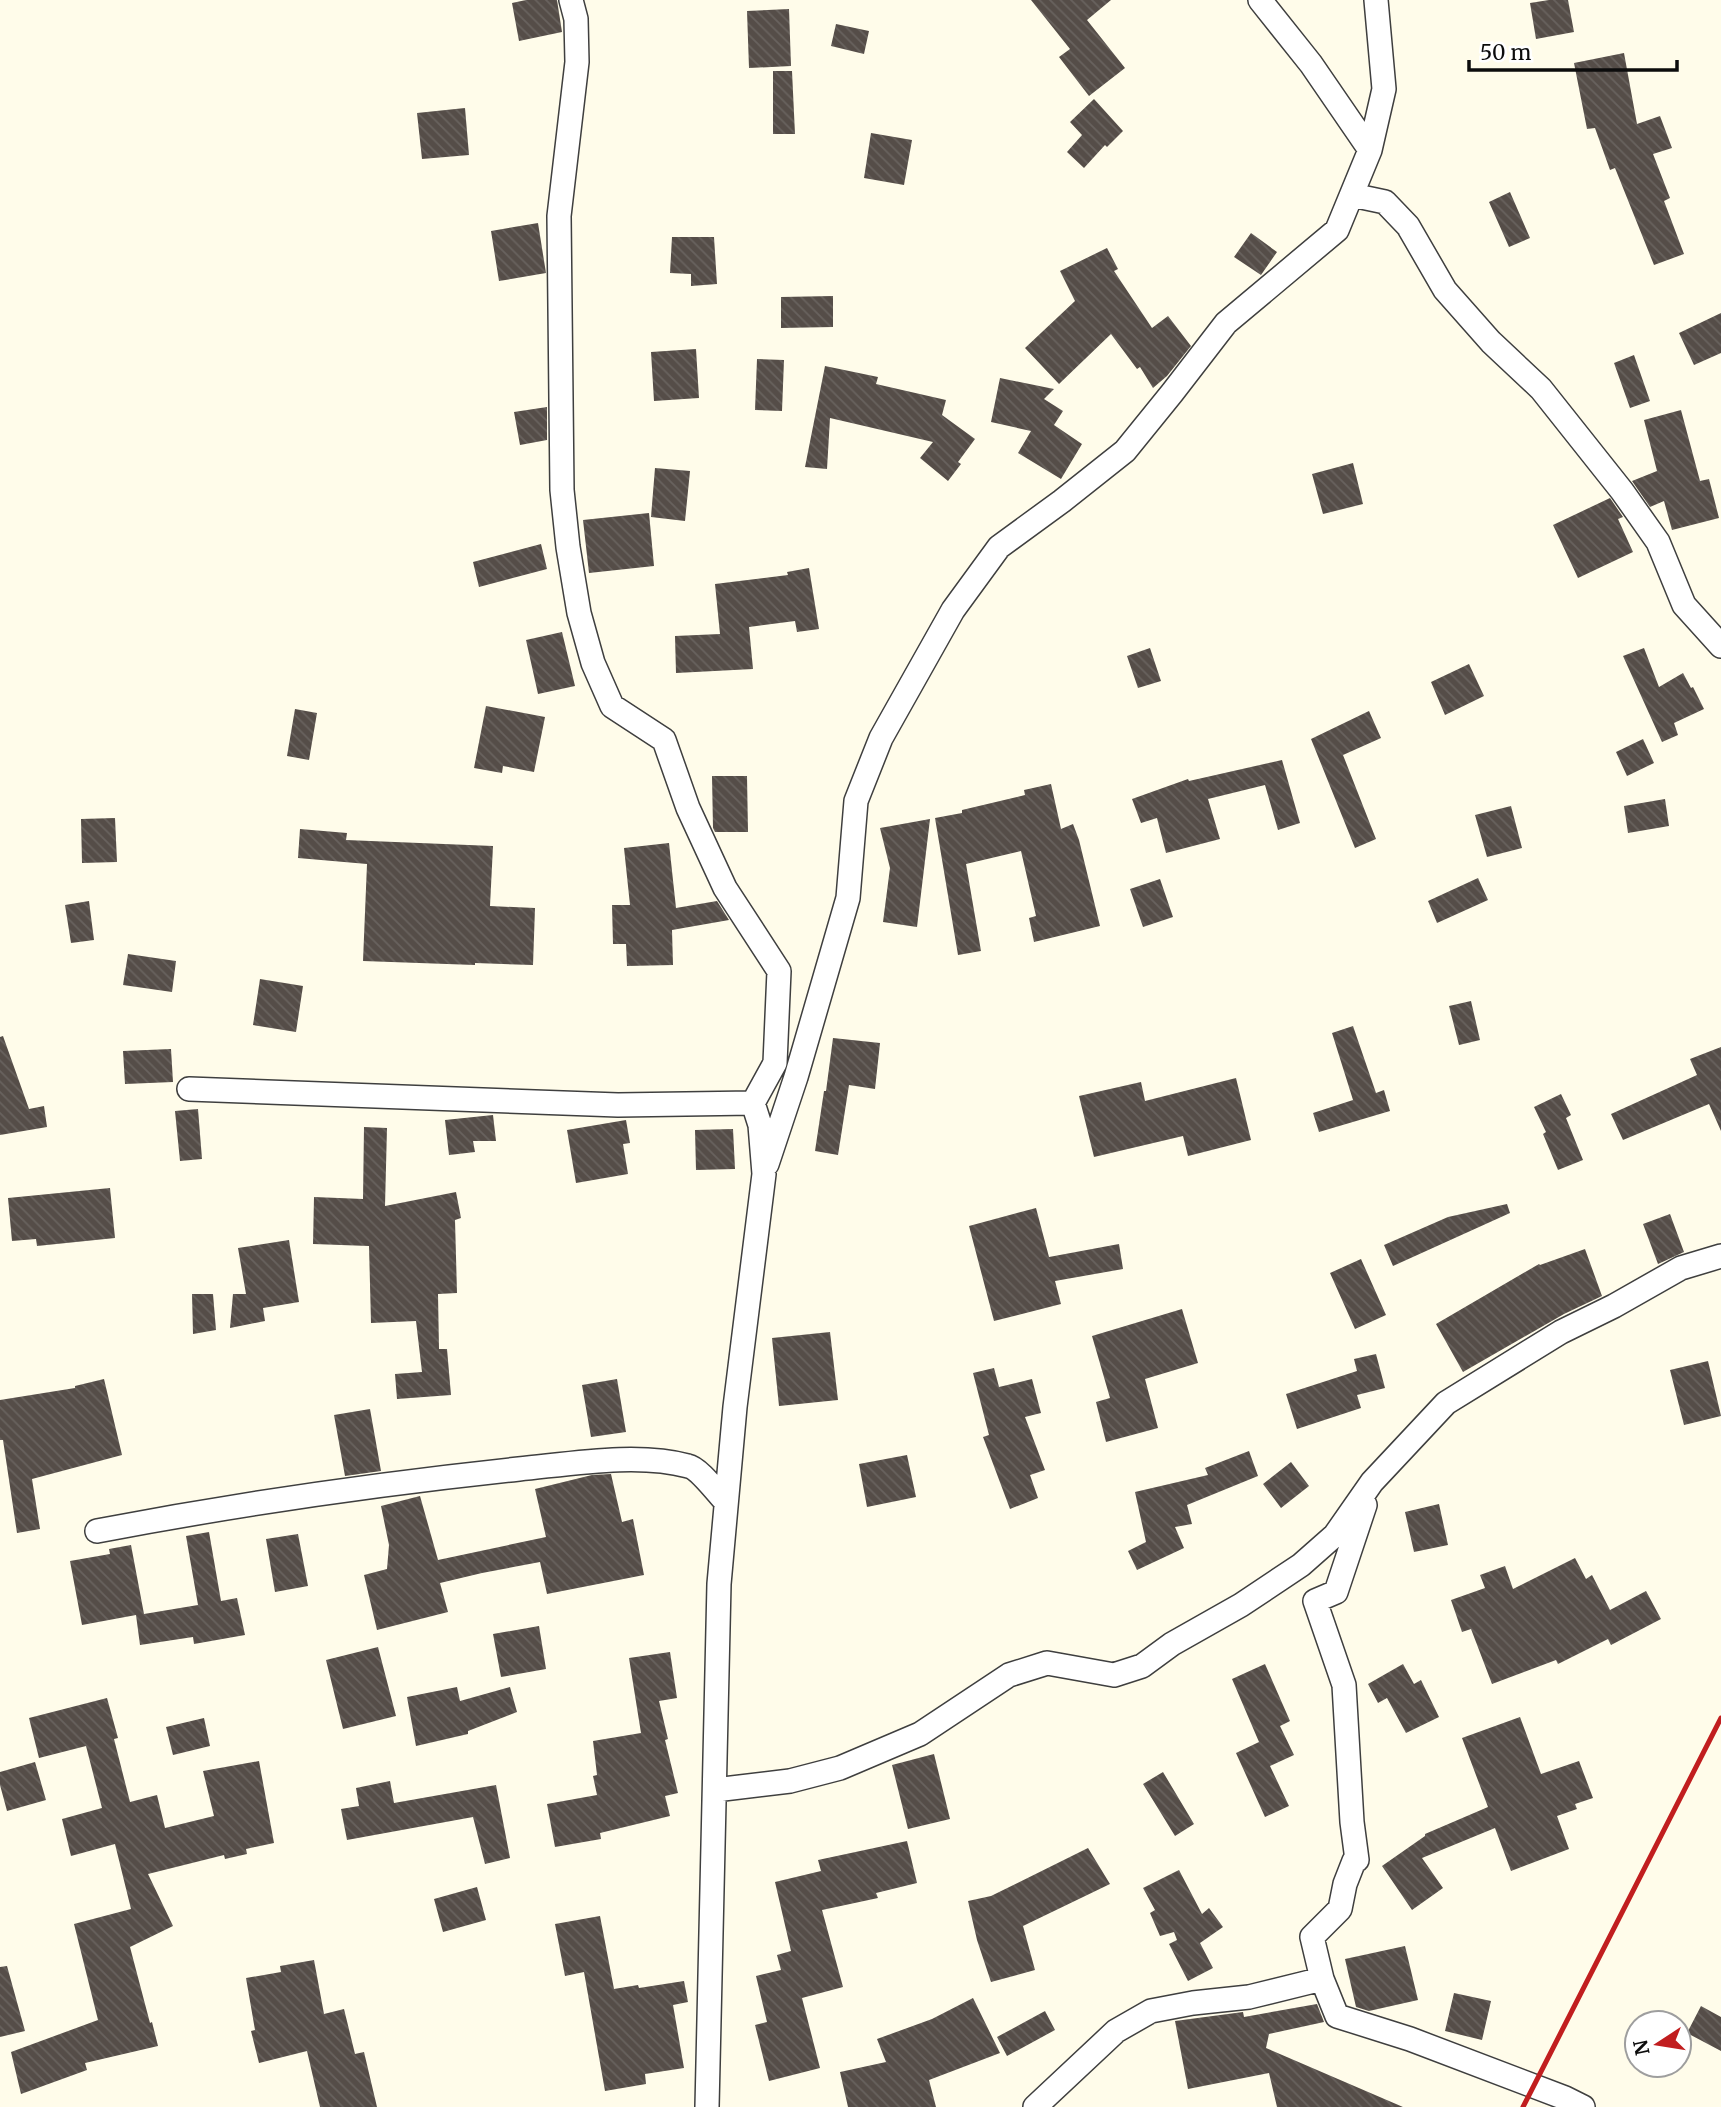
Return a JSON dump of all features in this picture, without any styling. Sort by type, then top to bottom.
[{"type":"street","points":[[571,0],[576,19],[577,62],[559,216],[562,490],[568,547],[593,663],[612,706],[664,740],[688,808],[725,888],[779,971],[775,1063],[753,1103],[760,1125],[764,1174]]},
{"type":"street","points":[[1260,0],[1311,64],[1370,150]]},
{"type":"street","points":[[707,2107],[719,1584],[735,1407],[764,1174],[796,1077],[848,898],[856,801],[881,738],[953,610],[999,547],[1125,451],[1226,323],[1338,230],[1370,150],[1384,89],[1376,0]]},
{"type":"street","points":[[1352,195],[1385,202],[1408,226],[1445,290],[1491,342],[1541,389],[1622,491],[1658,542],[1684,606],[1721,646]]},
{"type":"street","points":[[189,1089],[618,1105],[753,1103]]},
{"type":"street","points":[[715,1790],[790,1781],[840,1768],[920,1734],[1009,1675],[1047,1662],[1114,1675],[1142,1666],[1171,1644],[1241,1605],[1301,1565],[1335,1535],[1372,1482],[1446,1403],[1561,1332],[1681,1268],[1721,1256]]},
{"type":"street","points":[[97,1531],[217,1508],[393,1482],[477,1472],[619,1461],[652,1460],[692,1466],[726,1503]]},
{"type":"street","points":[[1372,1482],[1336,1592],[1315,1601],[1344,1685],[1352,1822],[1357,1860],[1353,1861],[1349,1872],[1340,1909],[1312,1937],[1322,1979],[1336,2016],[1410,2039],[1583,2107]]},
{"type":"street","points":[[1035,2107],[1116,2031],[1151,2011],[1249,1997],[1322,1979]]},
{"type":"building","points":[[557,0],[562,32],[519,41],[512,3]]},
{"type":"building","points":[[1031,0],[1111,0],[1087,20],[1125,68],[1089,96],[1059,57],[1070,49]]},
{"type":"building","points":[[1568,0],[1574,32],[1536,39],[1530,3]]},
{"type":"building","points":[[789,9],[791,66],[749,68],[747,11]]},
{"type":"building","points":[[836,24],[869,31],[864,54],[831,46]]},
{"type":"building","points":[[1624,53],[1637,124],[1660,116],[1672,148],[1653,154],[1670,198],[1664,201],[1684,254],[1654,265],[1615,168],[1610,170],[1595,128],[1587,129],[1574,63]]},
{"type":"building","points":[[773,71],[792,71],[795,134],[773,134]]},
{"type":"building","points":[[1094,99],[1123,131],[1107,147],[1105,145],[1084,168],[1067,152],[1082,135],[1070,122]]},
{"type":"building","points":[[465,108],[469,155],[422,159],[417,113]]},
{"type":"building","points":[[871,133],[912,140],[904,185],[864,178]]},
{"type":"building","points":[[1510,192],[1530,238],[1509,247],[1489,202]]},
{"type":"building","points":[[538,223],[546,273],[499,281],[491,231]]},
{"type":"building","points":[[1251,233],[1277,252],[1261,275],[1234,257]]},
{"type":"building","points":[[672,237],[714,237],[717,284],[691,286],[691,274],[670,273]]},
{"type":"building","points":[[1107,248],[1118,269],[1114,271],[1152,328],[1168,316],[1191,346],[1167,376],[1153,388],[1140,367],[1137,369],[1111,334],[1059,384],[1025,348],[1075,301],[1060,271]]},
{"type":"building","points":[[833,296],[833,327],[781,328],[781,297]]},
{"type":"building","points":[[1721,313],[1721,353],[1694,365],[1679,333]]},
{"type":"building","points":[[696,349],[699,398],[654,401],[651,352]]},
{"type":"building","points":[[1634,355],[1650,401],[1630,408],[1614,363]]},
{"type":"building","points":[[757,359],[784,360],[782,411],[755,410]]},
{"type":"building","points":[[825,366],[878,377],[876,384],[946,400],[942,415],[975,439],[948,481],[920,458],[933,442],[830,418],[827,469],[805,467]]},
{"type":"building","points":[[1000,378],[1054,389],[1044,399],[1063,411],[1054,425],[1082,444],[1061,479],[1018,453],[1031,431],[991,422]]},
{"type":"building","points":[[547,407],[547,440],[520,445],[514,412]]},
{"type":"building","points":[[1681,410],[1700,481],[1709,479],[1719,518],[1672,530],[1664,501],[1650,507],[1632,481],[1657,471],[1644,420]]},
{"type":"building","points":[[1353,463],[1363,504],[1323,514],[1312,474]]},
{"type":"building","points":[[655,468],[690,471],[685,521],[651,517]]},
{"type":"building","points":[[1610,498],[1623,517],[1618,519],[1633,552],[1578,578],[1553,525]]},
{"type":"building","points":[[649,513],[654,566],[589,573],[583,520]]},
{"type":"building","points":[[541,544],[547,569],[479,587],[473,562]]},
{"type":"building","points":[[809,568],[819,629],[797,632],[795,621],[749,627],[753,669],[676,673],[675,636],[720,634],[715,584],[788,575],[787,572]]},
{"type":"building","points":[[562,632],[575,686],[538,694],[526,640]]},
{"type":"building","points":[[1150,648],[1161,681],[1138,688],[1127,656]]},
{"type":"building","points":[[1644,648],[1659,687],[1683,673],[1704,709],[1674,723],[1678,735],[1662,742],[1623,656]]},
{"type":"building","points":[[1469,664],[1484,696],[1445,715],[1431,682]]},
{"type":"building","points":[[486,706],[545,717],[534,772],[503,766],[502,773],[474,768]]},
{"type":"building","points":[[295,709],[317,713],[309,760],[287,756]]},
{"type":"building","points":[[1369,711],[1381,738],[1343,755],[1376,839],[1355,848],[1311,739]]},
{"type":"building","points":[[1643,739],[1654,763],[1627,776],[1616,752]]},
{"type":"building","points":[[1282,760],[1300,823],[1278,830],[1265,785],[1208,799],[1220,839],[1166,853],[1157,818],[1141,823],[1132,799],[1188,779],[1189,781]]},
{"type":"building","points":[[712,776],[747,776],[748,832],[715,832]]},
{"type":"building","points":[[1051,784],[1061,829],[1073,824],[1079,840],[1100,926],[1034,942],[1029,918],[1036,916],[1021,851],[966,864],[981,951],[958,955],[935,818],[1025,795],[1024,790]]},
{"type":"building","points":[[1665,799],[1669,826],[1628,833],[1624,806]]},
{"type":"building","points":[[1511,806],[1522,848],[1487,857],[1475,815]]},
{"type":"building","points":[[115,818],[117,862],[82,863],[81,819]]},
{"type":"building","points":[[930,819],[917,927],[883,922],[890,868],[880,828]]},
{"type":"building","points":[[300,829],[347,833],[346,840],[493,846],[490,906],[535,908],[533,965],[363,961],[367,864],[298,858]]},
{"type":"building","points":[[669,843],[676,908],[717,901],[729,920],[672,930],[673,965],[627,966],[626,944],[613,944],[612,905],[630,905],[624,848]]},
{"type":"building","points":[[1478,878],[1488,900],[1437,923],[1428,901]]},
{"type":"building","points":[[1160,879],[1173,917],[1143,927],[1130,889]]},
{"type":"building","points":[[89,901],[94,940],[71,943],[65,905]]},
{"type":"building","points":[[128,954],[176,961],[172,992],[123,985]]},
{"type":"building","points":[[260,979],[303,986],[296,1032],[253,1025]]},
{"type":"building","points":[[1471,1001],[1480,1040],[1459,1045],[1449,1006]]},
{"type":"building","points":[[1353,1026],[1376,1093],[1384,1090],[1390,1111],[1319,1132],[1313,1113],[1353,1100],[1332,1033]]},
{"type":"building","points":[[3,1036],[29,1109],[44,1106],[47,1127],[0,1135],[0,1037]]},
{"type":"building","points":[[833,1038],[880,1043],[875,1089],[849,1085],[838,1155],[815,1151]]},
{"type":"building","points":[[1721,1047],[1721,1131],[1709,1104],[1623,1140],[1611,1114],[1697,1075],[1690,1059]]},
{"type":"building","points":[[171,1049],[173,1082],[125,1084],[123,1051]]},
{"type":"building","points":[[1236,1078],[1251,1140],[1188,1156],[1183,1136],[1094,1157],[1079,1096],[1141,1082],[1145,1101]]},
{"type":"building","points":[[1561,1094],[1571,1115],[1566,1118],[1583,1160],[1558,1170],[1543,1134],[1546,1132],[1534,1107]]},
{"type":"building","points":[[198,1109],[202,1159],[180,1161],[175,1111]]},
{"type":"building","points":[[493,1115],[496,1141],[473,1141],[475,1152],[449,1155],[445,1120]]},
{"type":"building","points":[[626,1120],[630,1143],[623,1144],[628,1174],[576,1183],[567,1130]]},
{"type":"building","points":[[364,1127],[387,1128],[385,1206],[456,1192],[461,1218],[455,1220],[457,1293],[438,1294],[439,1349],[447,1349],[451,1395],[397,1399],[395,1374],[422,1372],[416,1321],[371,1323],[369,1246],[313,1244],[314,1197],[363,1199]]},
{"type":"building","points":[[733,1129],[735,1169],[696,1170],[695,1130]]},
{"type":"building","points":[[110,1188],[115,1238],[37,1246],[36,1239],[12,1241],[8,1198]]},
{"type":"building","points":[[1507,1204],[1510,1213],[1393,1266],[1384,1245],[1448,1217]]},
{"type":"building","points":[[1036,1208],[1049,1257],[1119,1244],[1123,1269],[1055,1281],[1061,1304],[994,1321],[969,1226]]},
{"type":"building","points":[[1670,1214],[1684,1252],[1658,1264],[1643,1224]]},
{"type":"building","points":[[289,1240],[299,1302],[263,1308],[265,1321],[230,1328],[233,1294],[246,1294],[238,1248]]},
{"type":"building","points":[[1585,1249],[1602,1296],[1564,1314],[1463,1372],[1436,1324],[1539,1264]]},
{"type":"building","points":[[1361,1259],[1386,1315],[1355,1329],[1330,1273]]},
{"type":"building","points":[[192,1294],[213,1294],[216,1330],[193,1334]]},
{"type":"building","points":[[1182,1309],[1198,1363],[1145,1379],[1158,1428],[1106,1442],[1096,1402],[1110,1398],[1092,1336]]},
{"type":"building","points":[[830,1332],[838,1400],[779,1406],[772,1338]]},
{"type":"building","points":[[1376,1354],[1385,1388],[1357,1395],[1361,1408],[1297,1429],[1286,1394],[1357,1371],[1354,1359]]},
{"type":"building","points":[[1708,1361],[1721,1416],[1684,1425],[1670,1370]]},
{"type":"building","points":[[994,1368],[999,1387],[1032,1379],[1041,1413],[1025,1417],[1045,1470],[1030,1475],[1038,1498],[1010,1509],[983,1437],[989,1435],[973,1373]]},
{"type":"building","points":[[104,1379],[122,1455],[32,1479],[40,1529],[17,1533],[3,1440],[0,1440],[0,1400],[75,1388]]},
{"type":"building","points":[[617,1379],[626,1432],[591,1437],[582,1385]]},
{"type":"building","points":[[370,1409],[381,1471],[345,1476],[334,1415]]},
{"type":"building","points":[[1249,1451],[1258,1476],[1187,1505],[1192,1524],[1175,1527],[1184,1548],[1137,1570],[1128,1551],[1146,1542],[1135,1492],[1208,1475],[1205,1468]]},
{"type":"building","points":[[907,1455],[916,1497],[867,1507],[859,1464]]},
{"type":"building","points":[[1291,1462],[1309,1486],[1281,1508],[1263,1484]]},
{"type":"building","points":[[611,1474],[622,1522],[633,1519],[644,1575],[547,1594],[540,1562],[482,1573],[440,1583],[448,1612],[377,1630],[364,1575],[387,1569],[389,1545],[381,1506],[420,1496],[438,1560],[546,1537],[535,1489],[592,1475]]},
{"type":"building","points":[[1439,1504],[1448,1545],[1414,1552],[1405,1512]]},
{"type":"building","points":[[209,1532],[221,1601],[237,1598],[245,1635],[194,1644],[193,1637],[140,1645],[136,1615],[82,1625],[70,1561],[110,1554],[109,1549],[131,1545],[144,1614],[198,1605],[186,1536]]},
{"type":"building","points":[[298,1534],[308,1586],[275,1592],[266,1539]]},
{"type":"building","points":[[1575,1558],[1586,1579],[1592,1575],[1610,1610],[1646,1591],[1661,1619],[1611,1645],[1608,1639],[1558,1664],[1556,1660],[1492,1684],[1471,1629],[1462,1632],[1451,1600],[1485,1588],[1480,1575],[1505,1566],[1513,1589]]},
{"type":"building","points":[[539,1626],[546,1669],[501,1677],[493,1634]]},
{"type":"building","points":[[378,1647],[396,1716],[343,1729],[326,1660]]},
{"type":"building","points":[[670,1652],[677,1698],[659,1701],[678,1793],[665,1796],[670,1816],[600,1833],[601,1839],[555,1847],[547,1804],[597,1795],[593,1776],[597,1775],[593,1741],[641,1733],[629,1658]]},
{"type":"building","points":[[1265,1664],[1290,1721],[1280,1726],[1294,1755],[1270,1766],[1289,1806],[1265,1817],[1236,1753],[1259,1742],[1232,1679]]},
{"type":"building","points":[[1403,1664],[1414,1684],[1421,1680],[1439,1717],[1406,1733],[1387,1698],[1378,1703],[1368,1684]]},
{"type":"building","points":[[457,1687],[460,1701],[510,1687],[517,1712],[468,1731],[468,1734],[416,1746],[407,1697]]},
{"type":"building","points":[[107,1698],[118,1738],[114,1739],[130,1802],[157,1795],[165,1828],[214,1816],[203,1771],[259,1761],[274,1843],[246,1849],[247,1854],[225,1859],[224,1855],[148,1874],[173,1926],[130,1947],[158,2046],[85,2063],[87,2070],[21,2094],[11,2052],[98,2020],[74,1924],[131,1909],[115,1844],[71,1856],[62,1819],[102,1808],[86,1746],[39,1758],[29,1718]]},
{"type":"building","points":[[1520,1717],[1541,1774],[1579,1761],[1593,1798],[1575,1804],[1577,1809],[1557,1816],[1569,1849],[1511,1871],[1495,1828],[1422,1858],[1443,1888],[1412,1910],[1382,1866],[1425,1834],[1488,1807],[1462,1738]]},
{"type":"building","points":[[204,1718],[210,1746],[173,1755],[166,1727]]},
{"type":"building","points":[[934,1754],[950,1819],[908,1829],[892,1765]]},
{"type":"building","points":[[35,1762],[46,1800],[7,1811],[0,1785],[0,1772]]},
{"type":"building","points":[[1163,1772],[1194,1824],[1175,1836],[1143,1784]]},
{"type":"building","points":[[390,1781],[394,1803],[496,1785],[510,1858],[485,1864],[473,1817],[347,1840],[341,1809],[359,1806],[356,1788]]},
{"type":"building","points":[[907,1841],[917,1883],[876,1893],[878,1898],[822,1910],[843,1987],[802,1998],[820,2068],[769,2081],[755,2025],[767,2022],[756,1976],[781,1970],[777,1955],[791,1951],[775,1882],[821,1871],[818,1860]]},
{"type":"building","points":[[1088,1848],[1110,1884],[1023,1926],[1035,1970],[991,1982],[968,1901],[991,1896]]},
{"type":"building","points":[[1179,1870],[1202,1914],[1209,1908],[1223,1927],[1200,1943],[1213,1968],[1188,1981],[1169,1944],[1177,1940],[1174,1932],[1160,1936],[1150,1913],[1155,1910],[1143,1888]]},
{"type":"building","points":[[477,1887],[486,1920],[443,1932],[434,1899]]},
{"type":"building","points":[[600,1916],[614,1989],[684,1981],[688,2002],[673,2005],[684,2068],[645,2074],[646,2084],[605,2091],[584,1972],[565,1976],[555,1924]]},
{"type":"building","points":[[1405,1946],[1418,2000],[1369,2011],[1356,2007],[1345,1959]]},
{"type":"building","points":[[314,1960],[324,2014],[344,2009],[355,2054],[364,2052],[377,2107],[320,2107],[307,2051],[259,2063],[251,2031],[255,2030],[246,1978],[281,1972],[280,1966]]},
{"type":"building","points":[[7,1966],[25,2031],[0,2037],[0,1967]]},
{"type":"building","points":[[1454,1993],[1491,2001],[1482,2040],[1445,2031]]},
{"type":"building","points":[[973,1998],[1000,2053],[929,2080],[936,2107],[848,2107],[840,2072],[886,2062],[877,2039],[932,2019]]},
{"type":"building","points":[[1317,2004],[1324,2022],[1269,2034],[1266,2048],[1403,2107],[1277,2107],[1269,2073],[1188,2089],[1175,2021],[1243,2012],[1244,2017]]},
{"type":"building","points":[[1701,2006],[1721,2017],[1721,2051],[1693,2036],[1693,2021]]},
{"type":"building","points":[[1045,2011],[1055,2030],[1007,2056],[997,2037]]},
{"type":"railway","points":[[1523,2107],[1721,1718]]}]
